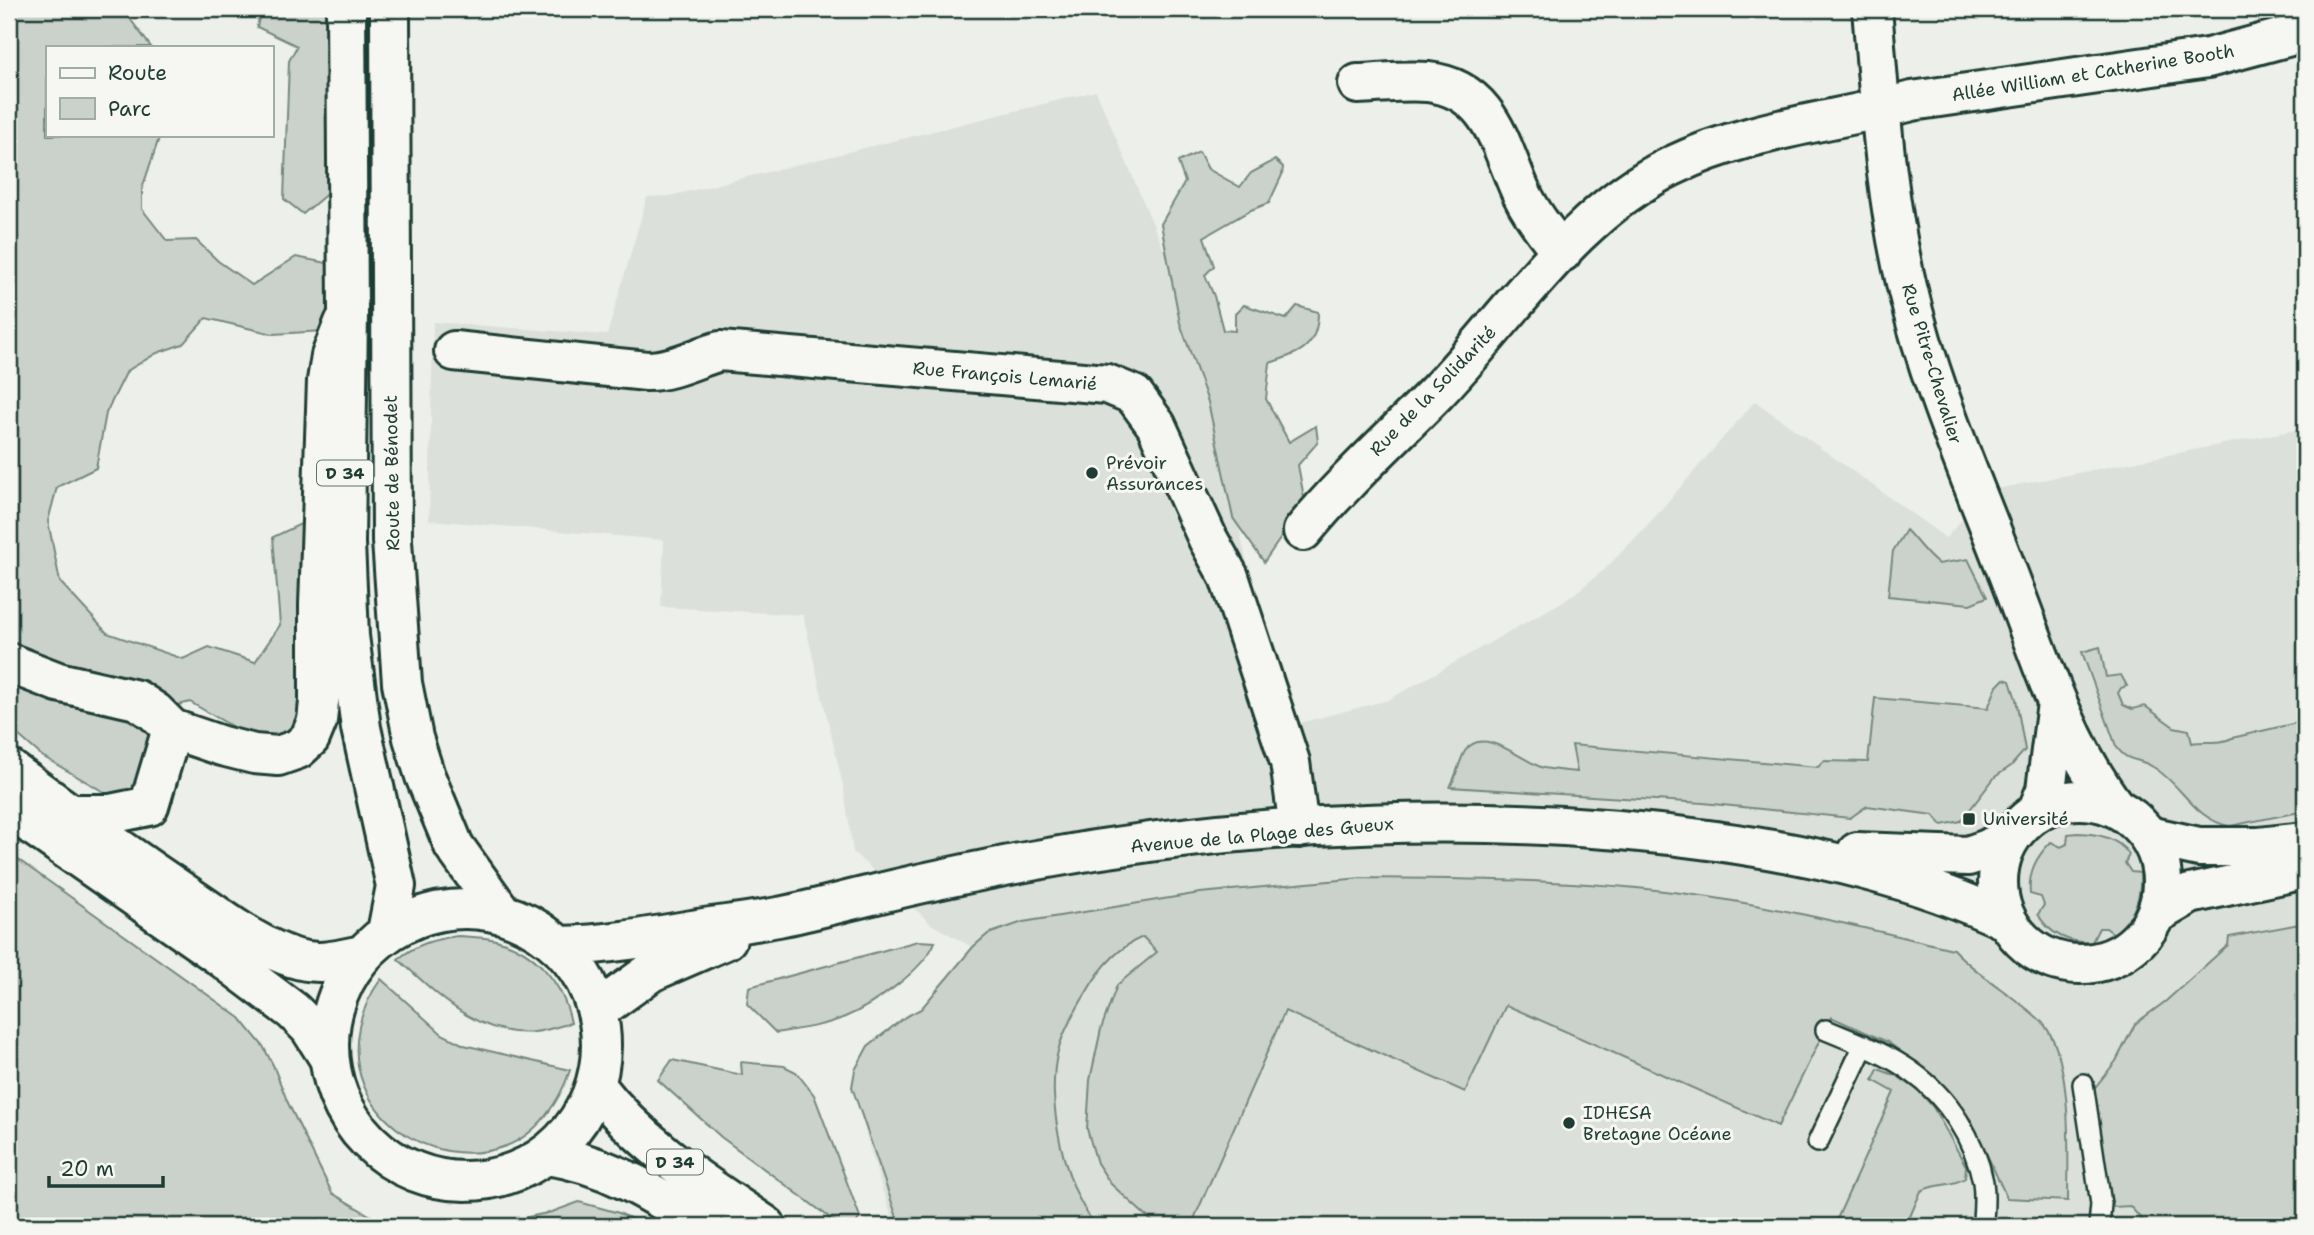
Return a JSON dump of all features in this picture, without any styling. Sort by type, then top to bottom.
[{"type":"street","name":"D 34","points":[[346,9],[348,313],[345,543],[349,636],[361,729],[396,886],[394,905],[374,944]]},
{"type":"street","name":"Route de Bénodet","points":[[390,9],[392,541],[402,683],[425,776],[454,846],[502,913]]},
{"type":"street","name":"Rue Pitre-Chevalier","points":[[1871,9],[1892,206],[1916,325],[1945,414],[2057,703],[2094,780],[2115,807]]},
{"type":"street","name":"Allée William et Catherine Booth","points":[[1880,109],[1912,101],[2220,55],[2305,33]]},
{"type":"street","points":[[1358,84],[1427,82],[1462,93],[1476,104],[1495,128],[1524,198],[1562,252]]},
{"type":"street","name":"Rue de la Solidarité","points":[[1303,531],[1340,487],[1437,392],[1562,252],[1603,211],[1650,177],[1719,147],[1785,128],[1880,109]]},
{"type":"street","points":[[9,663],[58,682],[137,699],[172,729],[254,754],[278,757],[298,749],[310,738],[317,721],[327,381],[331,356],[348,313]]},
{"type":"street","name":"Rue François Lemarié","points":[[454,351],[665,371],[720,351],[1107,384],[1134,395],[1156,425],[1239,600],[1290,762],[1299,828]]},
{"type":"street","name":"Rue Pitre-Chevalier","points":[[2024,824],[2046,790],[2057,703]]},
{"type":"street","points":[[69,814],[121,813],[149,806],[172,729]]},
{"type":"street","points":[[9,769],[69,814],[258,942],[293,958],[328,963],[374,944],[416,917],[459,908],[502,913],[533,926],[559,946],[583,975],[597,1010],[602,1036],[596,1086],[576,1125],[546,1155],[519,1171],[477,1181],[435,1178],[395,1162],[362,1135],[340,1099],[329,1058],[330,1021],[341,986],[374,944]]},
{"type":"street","points":[[2095,801],[2115,807],[2135,821],[2149,836],[2159,858],[2162,895],[2148,930],[2120,955],[2103,962],[2065,964],[2031,950],[2007,921],[1999,900],[1997,878],[2001,856],[2024,824],[2055,803],[2095,801]]},
{"type":"street","points":[[9,810],[293,1011],[310,1028],[329,1058]]},
{"type":"street","name":"Avenue de la Plage des Gueux","points":[[559,946],[596,945],[781,917],[1034,860],[1188,839],[1299,828],[1400,823],[1539,824],[1670,835],[1791,852],[1946,894],[2007,921]]},
{"type":"street","name":"Avenue de la Plage des Gueux","points":[[1791,852],[1968,856],[1988,849],[2024,824]]},
{"type":"street","points":[[2149,836],[2199,847],[2259,847],[2305,842]]},
{"type":"street","points":[[2156,914],[2178,900],[2198,892],[2305,869]]},
{"type":"street","name":"Avenue de la Plage des Gueux","points":[[597,1010],[651,972],[781,917]]},
{"type":"street","name":"D 34","points":[[596,1086],[634,1130],[656,1149],[766,1226]]},
{"type":"street","name":"D 34","points":[[546,1155],[600,1167],[703,1226]]},
{"type":"lane","points":[[1826,1030],[1864,1045],[1911,1071],[1946,1103],[1969,1141],[1978,1166],[1983,1182],[1983,1220]]},
{"type":"lane","points":[[1818,1142],[1864,1045]]},
{"type":"lane","points":[[2084,1084],[2101,1204],[2099,1226]]},
{"type":"shaded area","points":[[1096,91],[1197,327],[1245,555],[1299,723],[1388,700],[1569,598],[1605,569],[1645,528],[1755,401],[1946,538],[1986,491],[2305,428],[2305,1226],[896,1226],[882,1189],[852,1087],[855,1070],[868,1046],[905,1017],[921,1009],[972,947],[931,924],[853,852],[844,790],[803,615],[661,607],[664,540],[429,520],[433,322],[607,335],[647,197],[670,196]]},
{"type":"green space","points":[[9,9],[126,9],[125,12],[150,46],[46,46],[46,136],[160,136],[142,189],[142,209],[167,241],[196,240],[218,261],[252,285],[296,257],[327,263],[337,303],[324,331],[273,334],[206,318],[183,344],[157,353],[127,371],[106,413],[96,468],[57,487],[48,521],[60,582],[107,633],[183,659],[209,647],[255,662],[280,625],[273,537],[307,521],[311,717],[276,739],[235,728],[190,702],[143,714],[176,762],[173,801],[116,799],[42,756],[9,727]]},
{"type":"green space","points":[[261,9],[335,9],[336,186],[303,214],[284,199],[289,61],[297,46],[257,27]]},
{"type":"green space","points":[[1199,152],[1208,169],[1240,187],[1251,173],[1275,160],[1283,167],[1269,203],[1251,210],[1204,237],[1214,266],[1205,275],[1223,330],[1235,331],[1235,314],[1244,305],[1286,319],[1297,306],[1318,312],[1315,334],[1305,347],[1270,363],[1266,399],[1289,442],[1316,426],[1318,442],[1298,465],[1305,503],[1264,562],[1233,518],[1208,402],[1180,323],[1161,224],[1185,182],[1178,162]]},
{"type":"green space","points":[[1906,530],[1938,564],[1968,559],[1987,597],[1970,604],[1888,596],[1893,551]]},
{"type":"green space","points":[[2100,647],[2106,677],[2121,675],[2127,686],[2121,688],[2118,693],[2123,705],[2132,709],[2145,706],[2174,727],[2189,730],[2192,743],[2222,741],[2305,721],[2305,811],[2230,826],[2218,823],[2198,809],[2163,774],[2124,755],[2116,746],[2082,652]]},
{"type":"green space","points":[[2004,679],[2010,681],[2016,699],[2025,750],[2011,766],[1995,777],[1961,821],[1942,825],[1933,815],[1867,806],[1850,818],[1703,803],[1450,787],[1465,751],[1473,744],[1483,742],[1493,743],[1544,768],[1577,772],[1572,745],[1818,767],[1824,761],[1868,762],[1875,698],[1988,708],[1997,686]]},
{"type":"green space","points":[[2078,833],[2113,840],[2129,854],[2125,863],[2131,872],[2140,873],[2140,891],[2132,914],[2114,934],[2106,928],[2099,928],[2092,942],[2068,939],[2054,932],[2038,914],[2044,905],[2041,897],[2030,894],[2032,872],[2041,853],[2051,842],[2061,847],[2067,844],[2068,834]]},
{"type":"green space","points":[[9,853],[240,1018],[263,1046],[273,1065],[288,1103],[332,1193],[376,1219],[414,1226],[9,1226]]},
{"type":"green space","points":[[1361,878],[1481,879],[1641,888],[1783,910],[1953,949],[2040,1020],[2051,1035],[2059,1056],[2067,1106],[2068,1201],[2007,1198],[1971,1120],[1932,1075],[1888,1042],[1831,1017],[1778,1126],[1506,1005],[1465,1092],[1285,1011],[1191,1226],[1157,1226],[1111,1184],[1097,1163],[1087,1129],[1090,1080],[1101,1029],[1117,985],[1157,952],[1143,937],[1117,953],[1091,984],[1063,1036],[1058,1051],[1054,1094],[1060,1142],[1075,1189],[1096,1226],[900,1226],[852,1087],[855,1070],[868,1046],[905,1017],[921,1009],[973,947],[988,934],[1023,922],[1200,893]]},
{"type":"green space","points":[[2305,923],[2305,1226],[2147,1226],[2130,1206],[2114,1207],[2106,1189],[2089,1095],[2116,1061],[2135,1024],[2166,1001],[2228,945],[2229,937]]},
{"type":"green space","points":[[458,936],[487,938],[506,943],[533,958],[561,994],[571,1023],[534,1032],[494,1028],[476,1021],[443,999],[398,959],[426,943]]},
{"type":"green space","points":[[918,941],[935,942],[909,975],[869,1005],[837,1020],[776,1033],[747,1004],[749,987]]},
{"type":"green space","points":[[381,979],[442,1034],[464,1045],[570,1070],[554,1105],[538,1125],[518,1141],[477,1152],[448,1151],[421,1143],[397,1128],[377,1109],[364,1085],[357,1057],[359,1027],[363,1014]]},
{"type":"green space","points":[[672,1060],[742,1075],[741,1062],[784,1066],[796,1072],[814,1095],[860,1217],[855,1226],[841,1226],[721,1137],[658,1080]]},
{"type":"green space","points":[[1878,1069],[1897,1076],[1919,1091],[1933,1107],[1966,1166],[1965,1178],[1960,1181],[1921,1191],[1906,1226],[1853,1226],[1837,1219],[1894,1092],[1873,1080]]},
{"type":"green space","points":[[579,1202],[619,1213],[647,1226],[485,1226],[552,1212]]},
{"type":"place","name":"Prévoir Assurances","points":[[1092,473]]},
{"type":"place","name":"Université","points":[[1969,819]]},
{"type":"place","name":"IDHESA Bretagne Océane","points":[[1569,1123]]}]
